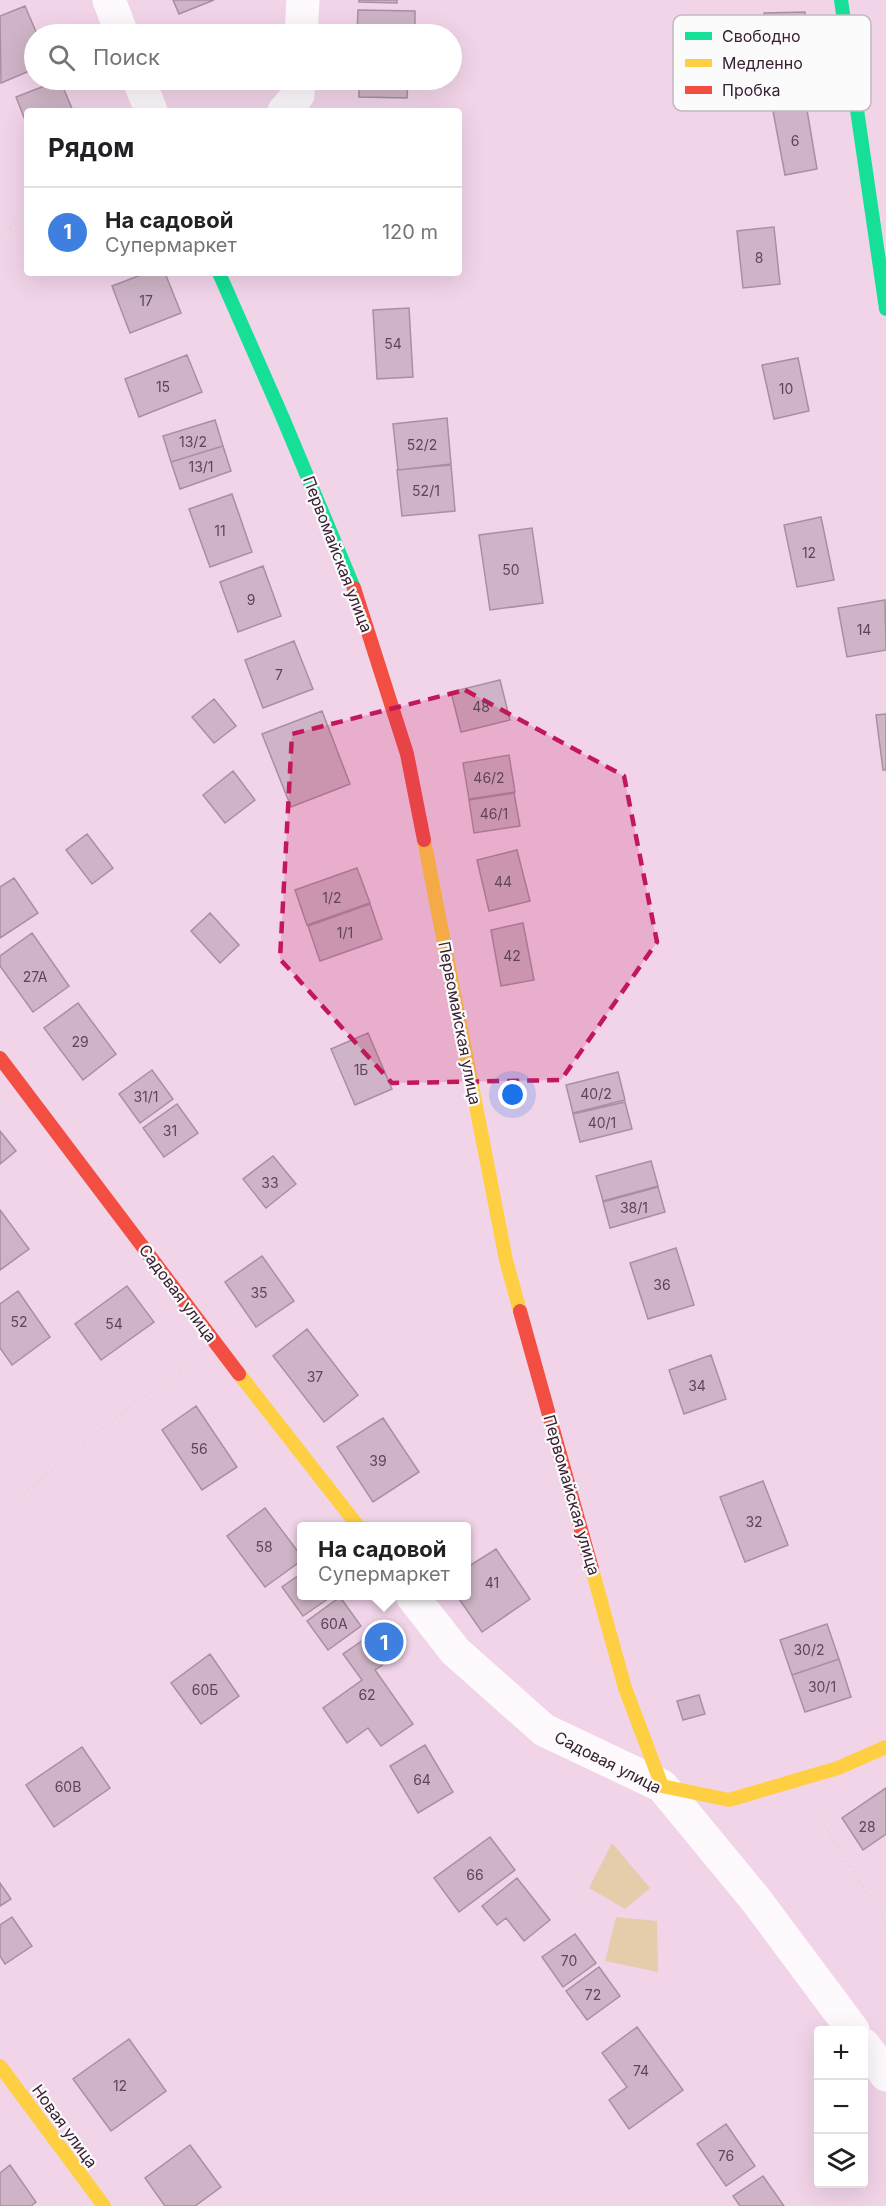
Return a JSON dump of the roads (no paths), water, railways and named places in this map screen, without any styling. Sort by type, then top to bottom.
[{"type":"street","points":[[109,0],[118,24]]},
{"type":"street","points":[[302,24],[303,0]]},
{"type":"street","points":[[841,0],[843,15]]},
{"type":"street","points":[[143,90],[150,108]]},
{"type":"street","points":[[287,108],[298,95],[298,90]]},
{"type":"street","points":[[857,111],[886,309]]},
{"type":"street","name":"Первомайская улица","points":[[220,276],[358,598],[407,754],[506,1260],[625,1688],[662,1786]]},
{"type":"street","name":"Садовая улица","points":[[0,1058],[219,1348],[354,1522]]},
{"type":"street","name":"Садовая улица","points":[[415,1600],[455,1651],[544,1730],[662,1786],[756,1900],[849,2026]]},
{"type":"street","points":[[662,1786],[729,1800],[838,1768],[886,1747]]},
{"type":"street","points":[[868,2050],[886,2075]]},
{"type":"street","name":"Новая улица","points":[[0,2066],[104,2206]]},
{"type":"place","name":"На садовой","points":[[384,1642]]}]
